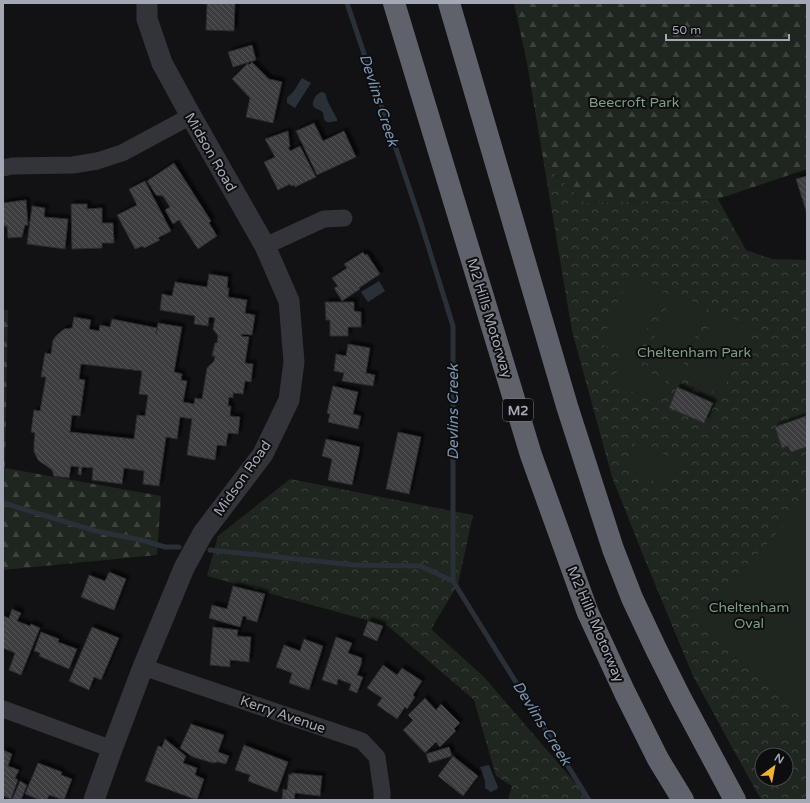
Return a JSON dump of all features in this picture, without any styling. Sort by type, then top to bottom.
[{"type":"highway","name":"M2 Hills Motorway","points":[[394,3],[531,456],[588,613],[625,693],[658,759],[683,800]]},
{"type":"highway","points":[[449,3],[565,398],[613,549],[632,598],[659,656],[735,800]]},
{"type":"street","name":"Midson Road","points":[[94,800],[143,667],[184,568],[202,533],[263,454],[289,400],[294,362],[289,301],[265,246],[162,63],[147,19],[146,3]]},
{"type":"street","points":[[3,168],[12,166],[73,165],[97,161],[122,154],[191,116]]},
{"type":"street","points":[[265,246],[324,219],[344,218]]},
{"type":"street","name":"Kerry Avenue","points":[[143,667],[362,741],[377,757],[382,800]]},
{"type":"street","points":[[3,709],[112,749]]},
{"type":"green space","name":"Beecroft Park","points":[[514,3],[807,3],[807,169],[718,199],[585,203],[544,164],[527,63]]},
{"type":"green space","name":"Cheltenham Park","points":[[544,164],[585,203],[718,199],[746,250],[772,259],[807,260],[807,800],[762,800],[756,791],[693,676],[612,477],[572,331]]},
{"type":"green space","points":[[630,275],[664,289],[635,358],[601,344]]},
{"type":"green space","points":[[673,293],[707,308],[678,377],[644,362]]},
{"type":"green space","points":[[3,310],[8,310],[5,468],[161,496],[157,555],[3,570]]},
{"type":"green space","points":[[715,311],[750,326],[721,395],[687,380]]},
{"type":"green space","points":[[622,361],[666,380],[657,402],[612,383]]},
{"type":"green space","points":[[636,442],[680,461],[669,488],[624,467]]},
{"type":"green space","points":[[290,479],[473,515],[458,584],[431,629],[484,677],[590,800],[508,800],[512,786],[496,776],[474,700],[388,626],[207,576],[218,536]]},
{"type":"green space","name":"Cheltenham Oval","points":[[807,499],[807,719],[697,622]]},
{"type":"shaded area","points":[[302,78],[311,83],[295,108],[287,103],[287,98],[294,91]]},
{"type":"shaded area","points":[[321,92],[325,93],[337,121],[327,122],[324,119],[322,111],[314,107],[314,99]]},
{"type":"shaded area","points":[[379,281],[385,291],[368,302],[361,292]]},
{"type":"shaded area","points":[[489,765],[498,787],[491,792],[485,788],[485,781],[480,767]]},
{"type":"building","points":[[204,3],[235,3],[234,31],[206,30],[207,4]]},
{"type":"building","points":[[252,45],[256,60],[233,67],[228,52]]},
{"type":"building","points":[[252,62],[269,79],[282,82],[273,123],[246,117],[250,98],[232,79],[248,63],[249,65]]},
{"type":"building","points":[[314,123],[323,141],[344,131],[356,157],[317,175],[296,131]]},
{"type":"building","points":[[288,131],[290,147],[288,147],[290,151],[300,146],[316,177],[295,187],[294,185],[291,186],[290,184],[278,190],[264,162],[275,157],[265,139]]},
{"type":"building","points":[[174,163],[211,221],[209,223],[217,236],[198,249],[179,220],[173,224],[165,210],[170,207],[163,196],[156,195],[147,181]]},
{"type":"building","points":[[807,176],[807,214],[796,179]]},
{"type":"building","points":[[145,181],[171,231],[158,238],[160,240],[144,248],[143,246],[135,249],[117,215],[137,205],[129,189]]},
{"type":"building","points":[[26,200],[28,225],[25,225],[22,237],[8,238],[7,226],[3,226],[3,203]]},
{"type":"building","points":[[71,204],[87,204],[87,209],[102,208],[102,223],[113,223],[114,243],[102,243],[102,248],[72,249]]},
{"type":"building","points":[[32,206],[45,208],[44,217],[68,219],[65,249],[27,244]]},
{"type":"building","points":[[363,252],[365,255],[367,254],[380,274],[342,301],[334,288],[338,286],[332,278],[347,268],[344,264]]},
{"type":"building","points":[[209,274],[228,277],[228,297],[247,300],[245,313],[255,315],[252,335],[242,334],[241,336],[249,337],[245,363],[253,364],[251,382],[245,381],[243,394],[233,393],[233,398],[229,397],[228,406],[231,406],[230,416],[240,417],[238,434],[228,433],[226,446],[217,445],[215,460],[187,455],[192,419],[180,417],[177,439],[166,437],[159,486],[143,484],[144,471],[124,468],[122,484],[92,480],[93,468],[82,467],[81,475],[78,474],[79,467],[71,466],[69,478],[54,476],[52,470],[38,460],[34,452],[35,433],[31,432],[34,410],[40,411],[46,377],[41,377],[45,353],[51,354],[53,340],[57,335],[64,329],[72,328],[74,317],[91,320],[89,329],[99,331],[100,325],[110,327],[112,319],[157,328],[156,334],[158,323],[182,327],[174,372],[182,374],[181,380],[187,381],[183,402],[194,404],[195,398],[202,399],[207,368],[214,361],[215,356],[212,356],[218,336],[213,329],[215,318],[209,317],[208,326],[194,324],[195,316],[160,310],[162,294],[172,296],[175,282],[207,287]],"holes":[[[81,364],[142,371],[139,394],[148,395],[145,416],[137,415],[134,439],[70,432],[72,415],[80,416],[85,380],[79,379]]]},
{"type":"building","points":[[325,302],[354,302],[354,311],[361,312],[361,327],[348,327],[348,336],[330,336],[330,320],[326,320]]},
{"type":"building","points":[[348,344],[370,348],[366,373],[375,375],[373,386],[342,381],[344,373],[334,371],[336,354],[346,356]]},
{"type":"building","points":[[333,386],[358,392],[353,414],[361,416],[358,429],[328,422],[330,414],[327,413]]},
{"type":"building","points":[[677,387],[713,403],[704,423],[669,408]]},
{"type":"building","points":[[806,416],[807,447],[791,452],[788,446],[782,448],[775,427]]},
{"type":"building","points":[[398,432],[421,437],[409,494],[386,489]]},
{"type":"building","points":[[326,439],[360,447],[352,485],[328,480],[332,459],[322,456]]},
{"type":"building","points":[[109,572],[126,579],[114,610],[81,597],[89,575],[105,581]]},
{"type":"building","points":[[233,586],[265,594],[257,622],[246,619],[247,617],[243,616],[240,627],[209,618],[212,605],[227,609]]},
{"type":"building","points":[[12,609],[21,613],[17,621],[30,626],[31,624],[40,628],[21,675],[9,670],[15,653],[3,648],[3,616],[9,618]]},
{"type":"building","points":[[368,621],[383,626],[377,641],[363,635]]},
{"type":"building","points":[[92,627],[119,638],[101,680],[94,677],[89,690],[69,681]]},
{"type":"building","points":[[213,627],[238,630],[237,636],[251,637],[249,662],[230,660],[230,667],[210,665]]},
{"type":"building","points":[[41,632],[59,639],[58,642],[77,649],[69,669],[39,656],[40,653],[34,651]]},
{"type":"building","points":[[336,637],[352,643],[348,653],[362,658],[357,675],[363,677],[357,693],[349,690],[351,684],[338,679],[337,685],[322,680]]},
{"type":"building","points":[[304,639],[323,646],[309,690],[289,683],[292,673],[276,667],[284,645],[300,651]]},
{"type":"building","points":[[383,665],[397,675],[402,668],[422,681],[413,695],[415,697],[407,709],[405,707],[397,719],[377,705],[382,698],[367,688]]},
{"type":"building","points":[[425,698],[436,710],[441,704],[460,723],[454,729],[456,731],[440,747],[436,742],[425,753],[403,730],[413,720],[408,715]]},
{"type":"building","points":[[191,724],[224,735],[218,752],[229,756],[226,764],[218,762],[213,763],[193,757],[180,748]]},
{"type":"building","points":[[165,739],[186,756],[183,763],[197,768],[195,775],[204,779],[197,800],[145,781],[158,746],[162,747]]},
{"type":"building","points":[[244,745],[288,762],[277,792],[248,781],[250,775],[235,770]]},
{"type":"building","points":[[449,747],[452,756],[429,763],[426,754]]},
{"type":"building","points":[[3,750],[12,754],[8,766],[19,770],[15,778],[18,780],[11,799],[3,796]]},
{"type":"building","points":[[453,756],[478,776],[463,796],[438,776]]},
{"type":"building","points":[[38,763],[62,772],[61,775],[72,779],[64,800],[49,795],[47,800],[40,800],[25,794]]},
{"type":"building","points":[[292,773],[322,776],[320,796],[295,793],[294,800],[282,799],[283,789],[287,790],[289,774],[291,775]]},
{"type":"building","points":[[20,781],[27,785],[21,800],[12,800]]},
{"type":"waterway","name":"Devlins Creek","points":[[347,3],[421,223],[453,326],[453,581],[589,800]]},
{"type":"waterway","points":[[3,503],[96,531],[141,540],[165,547],[179,547]]},
{"type":"waterway","points":[[210,550],[354,565],[420,566],[453,581]]}]
